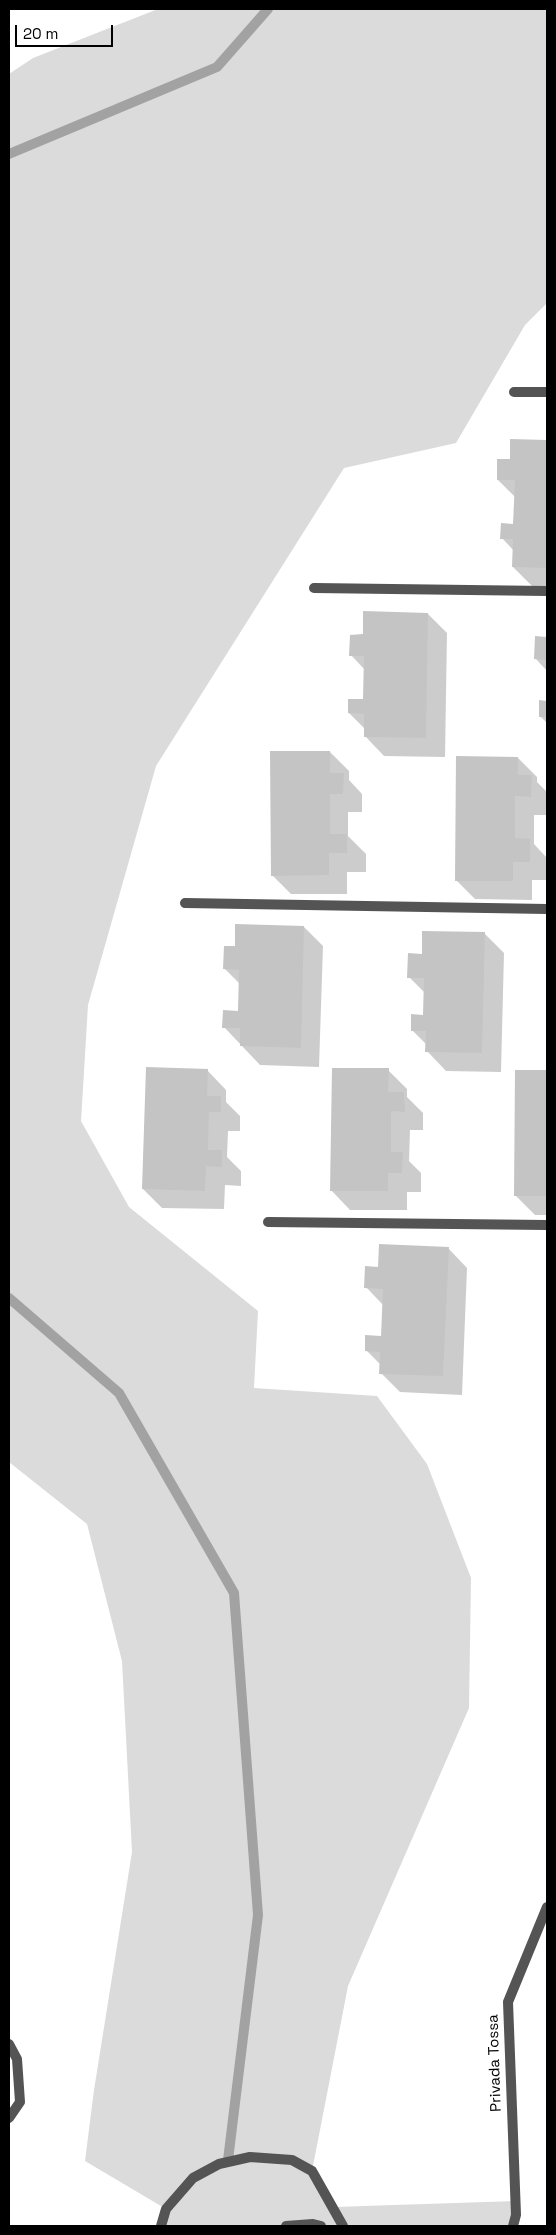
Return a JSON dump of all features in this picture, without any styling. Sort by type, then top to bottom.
[{"type":"street","points":[[514,392],[547,392]]},
{"type":"street","points":[[314,588],[547,591]]},
{"type":"street","points":[[185,903],[547,908]]},
{"type":"street","points":[[268,1222],[547,1225]]},
{"type":"street","name":"Privada Tossa","points":[[514,2226],[516,2215],[508,2002],[547,1907]]},
{"type":"street","points":[[9,2044],[17,2059],[20,2102],[9,2118]]},
{"type":"street","points":[[161,2226],[166,2209],[193,2178],[219,2164],[250,2157],[292,2160],[312,2171],[343,2226]]},
{"type":"street","points":[[286,2226],[313,2224],[321,2226]]},
{"type":"shaded area","points":[[158,9],[547,9],[547,303],[525,325],[456,443],[344,468],[156,766],[88,1005],[81,1121],[129,1207],[258,1311],[254,1388],[377,1396],[427,1464],[471,1578],[469,1708],[348,1986],[312,2171],[334,2207],[516,2201],[513,2226],[161,2226],[166,2209],[85,2161],[94,2090],[132,1852],[122,1661],[87,1524],[9,1462],[9,74],[33,58]]},
{"type":"building","points":[[510,439],[547,440],[547,568],[512,567],[513,539],[500,539],[501,523],[513,524],[515,480],[497,480],[497,459],[510,459]]},
{"type":"building","points":[[363,611],[428,613],[426,738],[364,737],[364,714],[348,713],[348,699],[363,699],[364,656],[349,656],[350,635],[363,634]]},
{"type":"building","points":[[535,636],[547,637],[547,660],[534,659]]},
{"type":"building","points":[[539,700],[547,701],[547,717],[539,717]]},
{"type":"building","points":[[270,751],[330,751],[330,773],[344,773],[343,794],[330,794],[330,834],[347,834],[347,853],[329,853],[329,875],[271,876]]},
{"type":"building","points":[[456,756],[518,757],[518,775],[532,775],[531,797],[515,796],[515,838],[530,839],[530,862],[513,862],[513,881],[455,881]]},
{"type":"building","points":[[235,924],[304,926],[301,1048],[240,1046],[240,1028],[222,1028],[223,1010],[238,1011],[239,970],[223,969],[224,946],[235,946]]},
{"type":"building","points":[[422,931],[485,932],[482,1053],[425,1052],[426,1031],[411,1031],[411,1014],[423,1015],[424,978],[407,978],[408,953],[422,954]]},
{"type":"building","points":[[146,1067],[208,1069],[207,1096],[221,1096],[221,1112],[209,1112],[208,1150],[222,1150],[222,1167],[206,1166],[205,1191],[142,1189]]},
{"type":"building","points":[[332,1068],[389,1068],[388,1092],[404,1092],[405,1112],[391,1111],[391,1152],[403,1152],[402,1173],[388,1173],[388,1191],[330,1191]]},
{"type":"building","points":[[515,1070],[547,1070],[547,1196],[514,1196]]},
{"type":"building","points":[[379,1244],[449,1247],[443,1376],[379,1374],[380,1352],[365,1351],[365,1335],[381,1336],[383,1289],[364,1288],[365,1266],[378,1267]]},
{"type":"waterway","points":[[9,154],[217,67],[268,9]]},
{"type":"waterway","points":[[9,1298],[119,1393],[234,1593],[258,1915],[228,2160]]}]
